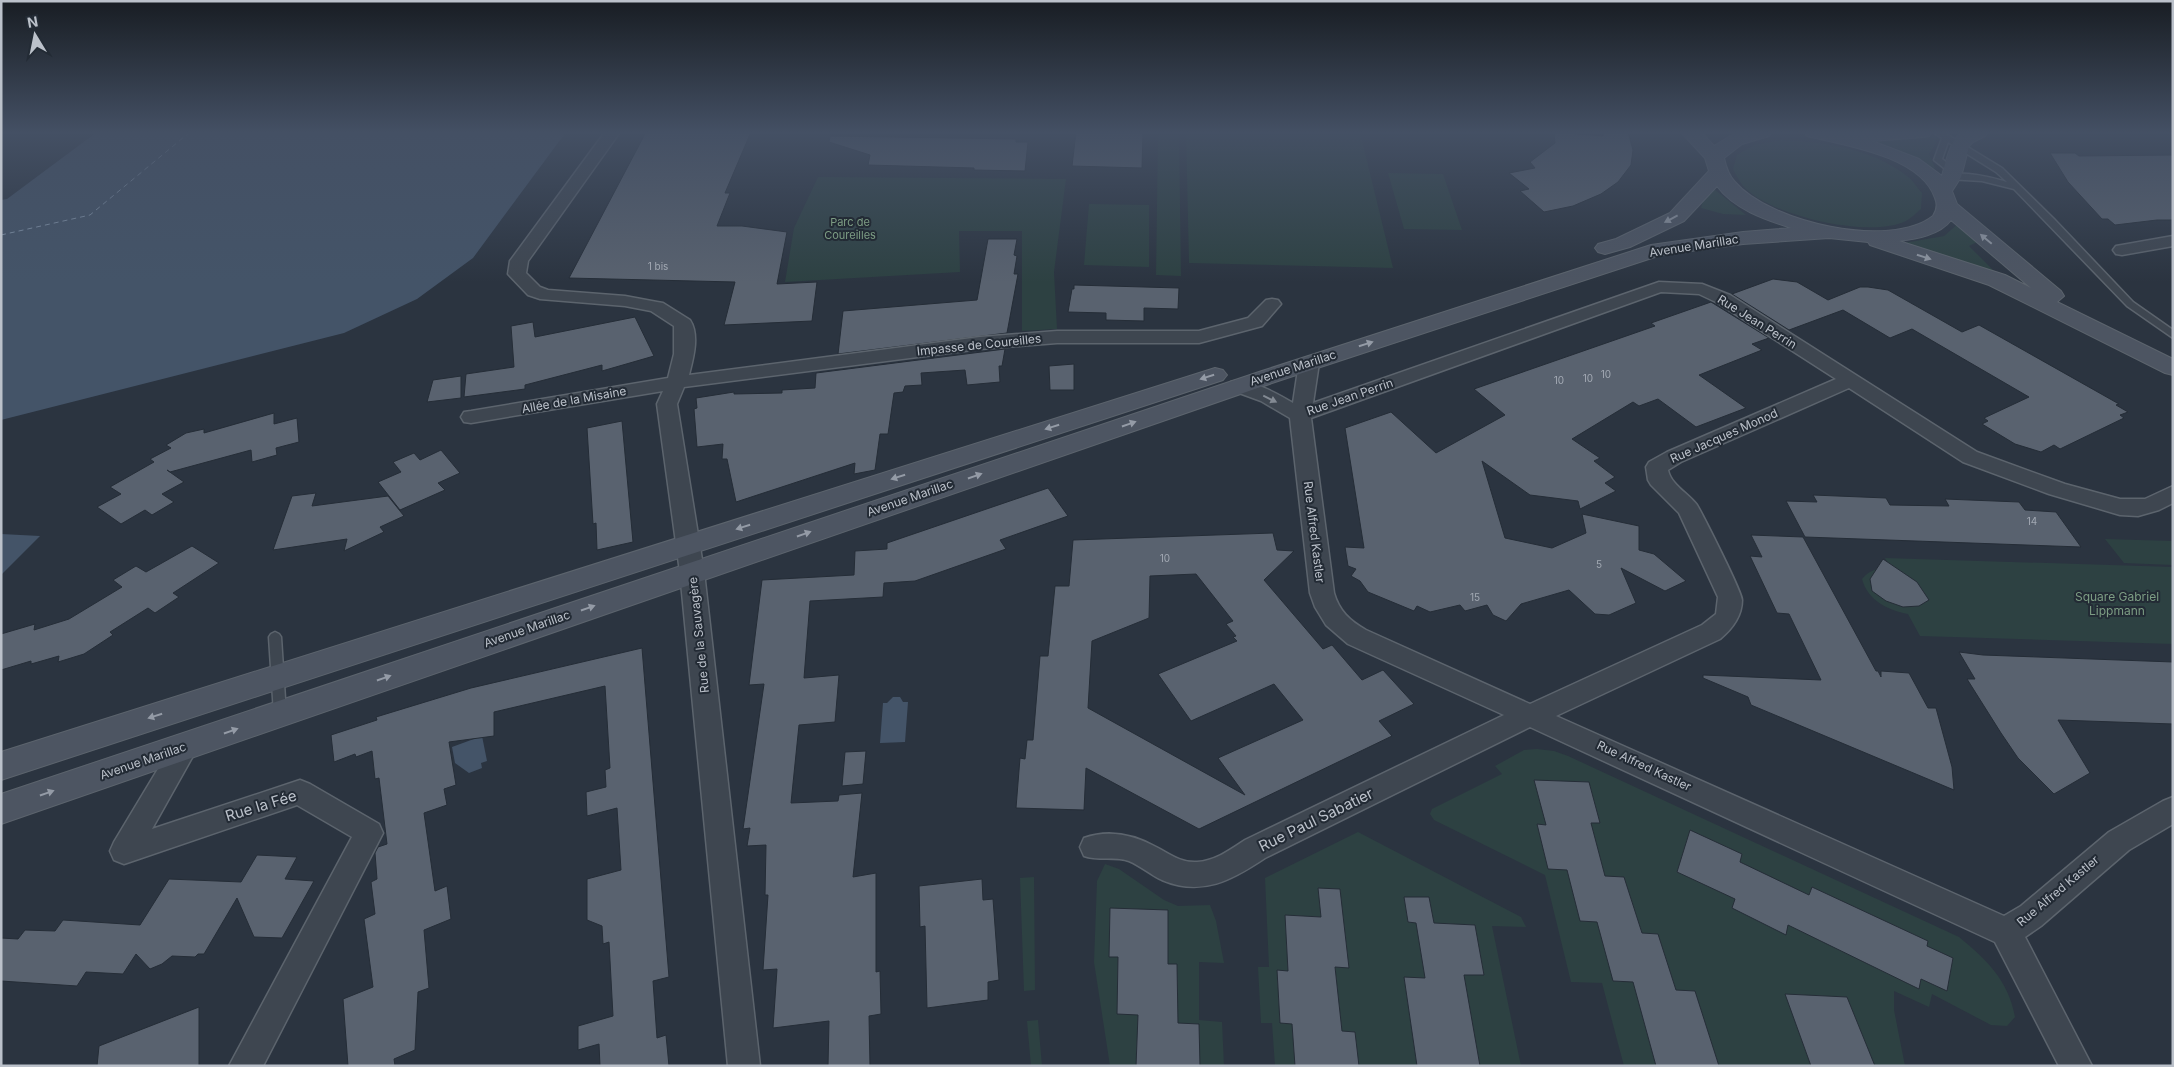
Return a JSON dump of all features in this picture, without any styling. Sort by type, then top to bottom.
[{"type":"street","name":"Rue de la Sauvagère","points":[[576,182],[519,261],[517,274],[534,290],[546,295],[625,301],[657,307],[683,324],[686,337],[678,382],[667,404],[690,558],[744,1066]]},
{"type":"street","name":"Avenue Marillac","points":[[1,809],[280,714],[690,558],[1623,243],[1677,217],[1703,182]]},
{"type":"street","points":[[1726,182],[1731,190],[1756,207],[1789,222],[1828,232],[1861,236],[1892,236],[1918,232],[1936,224],[1946,212],[1948,182]]},
{"type":"street","points":[[1940,182],[1948,186],[2023,271],[2082,321]]},
{"type":"street","name":"Avenue Marillac","points":[[1,766],[278,677],[690,558],[1238,386],[1658,249],[1743,238],[1828,232]]},
{"type":"street","points":[[1861,236],[1997,280],[2173,368]]},
{"type":"street","points":[[2122,250],[2173,241]]},
{"type":"street","name":"Rue Jean Perrin","points":[[1238,386],[1268,397],[1300,415],[1659,287],[1702,289],[1724,299],[1970,457],[2007,472],[2120,507],[2138,508],[2151,505],[2173,493]]},
{"type":"street","name":"Impasse de Coureilles","points":[[678,382],[980,344],[1048,338],[1199,337],[1255,322],[1272,304]]},
{"type":"street","name":"Rue Alfred Kastler","points":[[1309,363],[1307,386],[1300,415],[1322,593],[1329,612],[1346,630],[1357,637],[1533,715],[2006,932],[2030,916],[2119,841],[2173,809]]},
{"type":"street","name":"Rue Jacques Monod","points":[[1533,715],[1711,632],[1723,624],[1730,612],[1730,597],[1688,509],[1660,480],[1657,467],[1674,457],[1849,381]]},
{"type":"street","name":"Allée de la Misaine","points":[[471,417],[678,382]]},
{"type":"street","name":"Rue Paul Sabatier","points":[[1094,847],[1127,848],[1137,851],[1172,871],[1188,875],[1214,871],[1226,867],[1255,849],[1497,730],[1533,715]]},
{"type":"street","name":"Rue la Fée","points":[[185,747],[124,851],[300,792],[369,834],[245,1066]]},
{"type":"street","points":[[2006,932],[2076,1066]]},
{"type":"lane","points":[[1948,186],[1963,182]]},
{"type":"lane","points":[[2001,182],[2021,192]]},
{"type":"lane","points":[[2011,182],[2130,304],[2173,335]]},
{"type":"lane","points":[[275,637],[280,714]]},
{"type":"green space","name":"Parc de Coureilles","points":[[816,182],[1066,182],[1054,272],[1057,329],[1022,331],[1022,231],[959,231],[960,272],[785,282],[794,228]]},
{"type":"green space","points":[[1157,182],[1180,182],[1181,276],[1156,275]]},
{"type":"green space","points":[[1187,182],[1372,182],[1393,268],[1189,263]]},
{"type":"green space","points":[[1391,182],[1446,182],[1462,230],[1404,229]]},
{"type":"green space","points":[[1740,182],[1913,182],[1922,193],[1921,209],[1906,221],[1889,226],[1845,226],[1821,222],[1775,207],[1756,197]]},
{"type":"green space","points":[[1714,189],[1746,215],[1723,214],[1701,208],[1703,201]]},
{"type":"green space","points":[[1089,204],[1149,205],[1149,267],[1084,265]]},
{"type":"green space","points":[[1959,223],[1977,242],[1969,246],[1996,273],[1898,244],[1944,236]]},
{"type":"green space","points":[[2105,539],[2173,541],[2173,565],[2124,563]]},
{"type":"green space","name":"Square Gabriel Lippmann","points":[[1885,558],[2173,567],[2173,644],[1920,636],[1908,614],[1886,607],[1874,599],[1865,587],[1862,579],[1868,573],[1879,569],[1891,568]]},
{"type":"green space","points":[[1524,750],[1554,751],[1568,756],[1959,937],[1987,962],[2002,982],[2008,992],[2015,1017],[2007,1026],[1991,1025],[1932,994],[1929,1007],[1894,991],[1894,1010],[1905,1066],[1624,1066],[1602,983],[1571,982],[1545,875],[1434,820],[1430,814],[1432,809],[1502,774],[1495,766]]},
{"type":"green space","points":[[1358,832],[1521,917],[1526,927],[1492,926],[1521,1066],[1275,1066],[1272,1023],[1261,1023],[1258,967],[1269,967],[1265,878]]},
{"type":"green space","points":[[1105,864],[1119,869],[1164,900],[1178,906],[1210,905],[1216,921],[1224,963],[1199,962],[1199,1020],[1222,1022],[1224,1066],[1110,1066],[1094,962],[1097,881]]},
{"type":"green space","points":[[1034,877],[1035,990],[1024,991],[1020,878]]},
{"type":"green space","points":[[1038,1020],[1042,1066],[1031,1066],[1027,1021]]},
{"type":"water","points":[[30,182],[529,182],[473,258],[417,299],[344,333],[1,420],[1,200],[7,199]]},
{"type":"water","points":[[1,534],[40,536],[1,575]]},
{"type":"water","points":[[893,697],[900,697],[903,702],[908,702],[905,742],[880,743],[883,703],[887,703]]},
{"type":"water","points":[[482,736],[487,761],[481,763],[482,768],[469,773],[455,763],[452,747]]},
{"type":"building","points":[[620,182],[730,182],[725,193],[730,193],[717,226],[742,226],[787,232],[777,284],[817,282],[812,321],[724,325],[735,282],[569,278]]},
{"type":"building","points":[[1520,182],[1618,182],[1601,194],[1573,206],[1544,212],[1520,191],[1529,189]]},
{"type":"building","points":[[2068,182],[2173,182],[2173,220],[2115,225],[2108,219],[2102,219]]},
{"type":"building","points":[[988,239],[1017,239],[1014,255],[1017,256],[1014,274],[1018,274],[1007,333],[838,354],[843,311],[977,300]]},
{"type":"building","points":[[1773,279],[1797,282],[1828,300],[1860,287],[1888,290],[1962,332],[1979,325],[2119,404],[2116,405],[2128,412],[2120,415],[2124,418],[2060,449],[2054,445],[2041,452],[2015,444],[1982,424],[1988,421],[1984,418],[2029,397],[1912,329],[1890,338],[1843,310],[1789,330],[1732,294]]},
{"type":"building","points":[[1074,285],[1179,288],[1178,309],[1144,308],[1144,321],[1106,320],[1106,313],[1068,312]]},
{"type":"building","points":[[1711,302],[1769,338],[1752,344],[1762,350],[1699,375],[1746,408],[1696,427],[1658,399],[1639,406],[1633,402],[1572,439],[1600,458],[1594,461],[1615,477],[1605,483],[1616,491],[1580,509],[1578,501],[1530,495],[1482,461],[1505,538],[1552,548],[1586,533],[1582,514],[1639,526],[1639,550],[1654,554],[1686,581],[1665,591],[1621,568],[1636,603],[1609,615],[1595,614],[1569,590],[1521,604],[1506,621],[1493,615],[1487,605],[1465,611],[1460,605],[1430,612],[1417,606],[1414,611],[1368,592],[1360,581],[1351,576],[1356,569],[1348,566],[1345,547],[1364,548],[1345,428],[1391,412],[1436,453],[1505,415],[1474,389],[1655,326],[1651,323]]},
{"type":"building","points":[[635,317],[654,356],[602,371],[602,365],[525,385],[525,389],[464,397],[466,374],[514,367],[511,326],[533,322],[535,337]]},
{"type":"building","points":[[1005,349],[1002,366],[999,366],[1000,382],[967,385],[965,370],[921,373],[922,385],[905,386],[903,392],[894,393],[888,434],[880,434],[875,470],[854,474],[855,463],[736,502],[727,459],[722,459],[723,444],[697,447],[694,409],[697,408],[696,398],[734,392],[734,394],[782,393],[782,390],[815,388],[816,373]]},
{"type":"building","points":[[1074,364],[1074,390],[1050,390],[1049,366]]},
{"type":"building","points":[[461,376],[461,398],[427,402],[433,380]]},
{"type":"building","points":[[274,413],[274,424],[297,418],[299,442],[276,448],[277,455],[252,462],[251,450],[170,472],[167,470],[184,482],[162,494],[174,502],[152,515],[145,510],[121,524],[97,507],[121,494],[110,487],[154,462],[150,459],[171,448],[166,445],[186,433],[204,429],[204,433]]},
{"type":"building","points":[[622,421],[633,542],[597,550],[596,523],[593,524],[587,428]]},
{"type":"building","points":[[441,450],[460,473],[438,483],[445,490],[400,510],[378,482],[401,472],[393,462],[414,453],[420,460]]},
{"type":"building","points":[[1048,488],[1068,516],[1000,540],[1006,549],[915,581],[884,583],[883,597],[810,601],[804,678],[839,675],[835,722],[799,725],[791,803],[838,801],[839,795],[862,793],[853,877],[876,873],[876,972],[880,971],[881,1014],[869,1016],[870,1066],[828,1066],[829,1021],[773,1028],[777,969],[763,970],[768,895],[765,895],[766,845],[747,846],[750,828],[743,829],[764,684],[749,685],[762,580],[854,575],[855,551],[887,549],[887,543]]},
{"type":"building","points":[[316,493],[312,506],[388,496],[404,516],[380,527],[384,532],[344,551],[347,539],[273,550],[292,496]]},
{"type":"building","points":[[1813,495],[1886,498],[1890,505],[1949,506],[1945,499],[2019,502],[2025,510],[2056,512],[2081,547],[1805,537],[1786,501],[1817,502]]},
{"type":"building","points":[[1273,533],[1277,550],[1294,551],[1264,580],[1323,649],[1332,645],[1362,680],[1383,670],[1414,704],[1379,721],[1392,736],[1199,829],[1086,768],[1084,810],[1016,808],[1020,758],[1025,759],[1027,740],[1033,740],[1040,656],[1048,656],[1055,586],[1069,586],[1073,540]],"holes":[[[1196,574],[1233,621],[1226,624],[1236,636],[1233,637],[1237,641],[1158,674],[1191,721],[1274,684],[1303,720],[1218,758],[1245,795],[1088,708],[1092,641],[1149,618],[1150,576]]]},
{"type":"building","points":[[1751,535],[1803,537],[1876,671],[1878,671],[1881,677],[1881,671],[1909,673],[1928,708],[1936,708],[1952,767],[1954,790],[1751,705],[1748,697],[1703,678],[1703,675],[1821,680],[1789,614],[1777,613],[1750,556],[1762,557]]},
{"type":"building","points":[[192,546],[219,563],[173,593],[179,597],[155,613],[148,608],[110,632],[113,635],[84,654],[58,662],[59,656],[31,664],[31,661],[1,670],[1,634],[35,624],[34,630],[69,619],[122,587],[113,580],[136,566],[146,572]]},
{"type":"building","points":[[1883,559],[1917,582],[1929,600],[1919,606],[1903,607],[1886,601],[1872,591],[1870,579]]},
{"type":"building","points":[[642,648],[669,977],[653,981],[657,1038],[666,1035],[669,1066],[600,1066],[599,1044],[578,1050],[578,1026],[613,1016],[609,942],[603,944],[602,926],[587,920],[587,879],[621,870],[617,808],[587,816],[586,792],[606,787],[605,770],[610,768],[605,686],[494,712],[494,736],[449,742],[456,785],[444,789],[447,805],[424,813],[435,891],[447,886],[451,919],[424,930],[429,988],[418,992],[415,1050],[394,1059],[395,1066],[348,1066],[343,999],[373,987],[364,919],[375,914],[371,882],[377,879],[375,853],[378,847],[387,844],[379,778],[375,779],[372,751],[356,757],[355,754],[334,762],[331,735],[377,720],[376,717],[471,688]]},
{"type":"building","points":[[1959,652],[1983,655],[2173,662],[2173,724],[2058,720],[2090,773],[2054,794],[2018,758],[2001,733],[1967,679],[1975,679]]},
{"type":"building","points":[[866,751],[863,784],[842,786],[845,752]]},
{"type":"building","points":[[1534,780],[1589,782],[1600,823],[1591,823],[1605,876],[1624,877],[1642,933],[1658,934],[1676,990],[1695,991],[1719,1066],[1656,1066],[1633,982],[1613,981],[1597,922],[1580,921],[1567,870],[1548,869],[1537,824],[1546,825]]},
{"type":"building","points":[[1690,830],[1742,854],[1740,862],[1809,895],[1812,887],[1928,941],[1927,946],[1953,958],[1947,991],[1921,979],[1919,989],[1788,925],[1786,935],[1732,908],[1735,899],[1677,872]]},
{"type":"building","points":[[257,855],[297,857],[285,879],[314,881],[282,938],[254,937],[237,898],[204,954],[198,954],[195,957],[172,956],[162,964],[150,969],[136,954],[123,974],[86,972],[77,986],[1,981],[1,938],[18,939],[25,930],[55,931],[63,920],[140,925],[169,879],[241,882]]},
{"type":"building","points":[[982,879],[983,900],[993,899],[999,980],[988,982],[988,1000],[927,1008],[925,926],[920,927],[919,886]]},
{"type":"building","points":[[1318,888],[1340,889],[1349,968],[1335,967],[1342,1031],[1355,1032],[1359,1066],[1295,1066],[1292,1024],[1280,1023],[1277,970],[1288,971],[1285,915],[1321,917]]},
{"type":"building","points":[[1404,897],[1429,897],[1434,923],[1475,925],[1484,975],[1464,975],[1480,1066],[1417,1066],[1404,977],[1425,978],[1416,923],[1408,922]]},
{"type":"building","points":[[1110,908],[1168,910],[1168,964],[1177,964],[1178,1023],[1199,1024],[1200,1066],[1136,1066],[1138,1015],[1117,1014],[1118,957],[1109,957]]},
{"type":"building","points":[[1785,994],[1847,997],[1875,1066],[1811,1066]]},
{"type":"building","points":[[199,1007],[199,1066],[97,1066],[99,1046]]},
{"type":"ferry route","points":[[1,235],[90,215],[130,182]]}]
